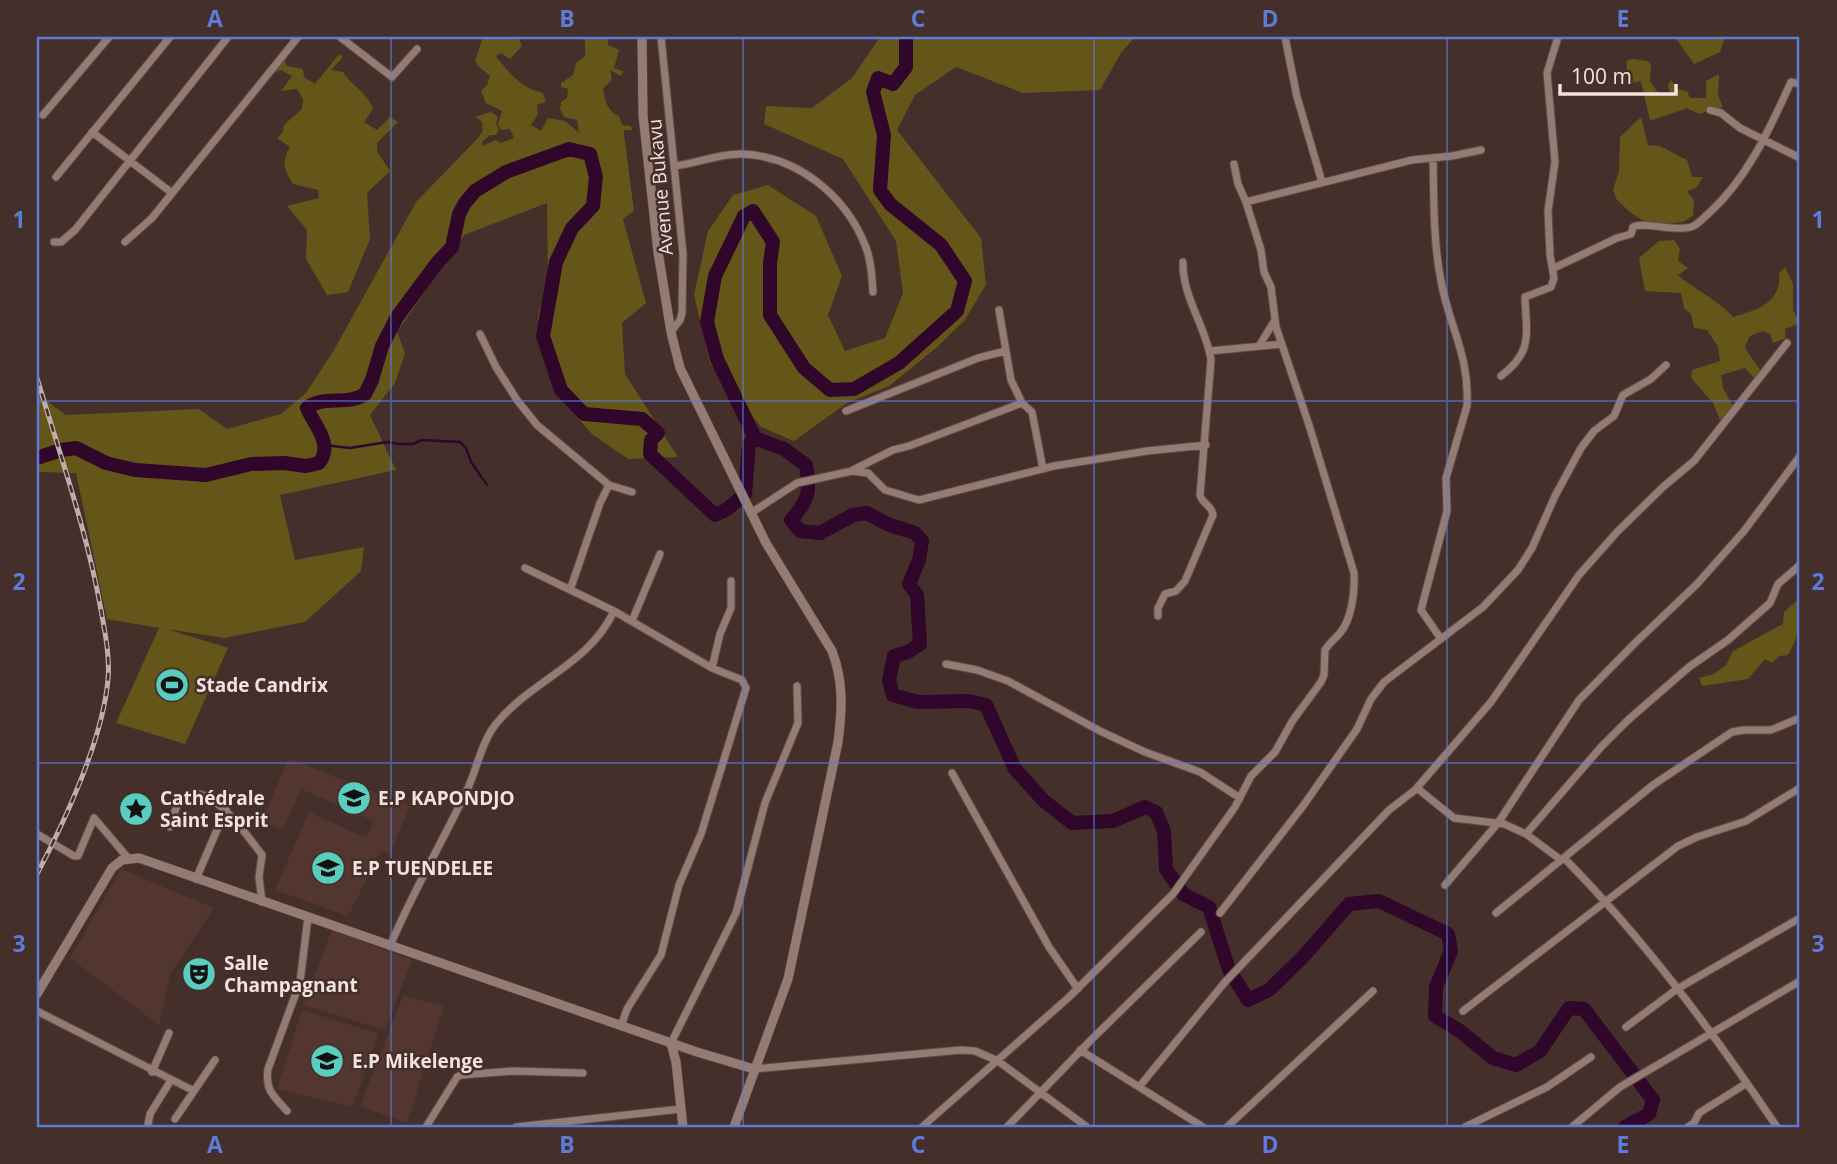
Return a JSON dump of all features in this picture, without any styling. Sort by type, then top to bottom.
[{"type":"street","points":[[43,115],[109,37]]},
{"type":"street","points":[[56,177],[170,37]]},
{"type":"street","points":[[54,242],[61,242],[75,230],[228,37]]},
{"type":"street","points":[[125,242],[152,218],[298,37]]},
{"type":"street","points":[[340,37],[392,77],[417,50]]},
{"type":"street","points":[[351,45],[358,37]]},
{"type":"street","points":[[642,37],[643,115],[658,252],[671,332],[680,368],[766,543],[832,651],[839,670],[842,710],[838,742],[788,979],[734,1127]]},
{"type":"street","name":"Avenue Bukavu","points":[[661,37],[683,254],[682,313],[671,332]]},
{"type":"street","points":[[1284,37],[1297,97],[1322,182]]},
{"type":"street","points":[[1502,376],[1518,362],[1527,339],[1525,297],[1552,285],[1554,268],[1550,256],[1548,211],[1555,162],[1547,73],[1558,37]]},
{"type":"street","points":[[1554,268],[1631,234],[1633,227],[1640,223],[1673,229],[1693,227],[1719,205],[1742,177],[1764,140],[1791,82],[1800,84]]},
{"type":"street","points":[[1710,110],[1721,113],[1740,128],[1800,158]]},
{"type":"street","points":[[92,132],[172,192]]},
{"type":"street","points":[[1246,202],[1412,160],[1481,150]]},
{"type":"street","points":[[674,166],[742,154],[777,161],[799,170],[830,191],[855,225],[866,246],[873,292]]},
{"type":"street","points":[[1433,158],[1436,251],[1441,284],[1466,366],[1468,395],[1447,478],[1445,521],[1422,610],[1441,639]]},
{"type":"street","points":[[922,1127],[1078,989],[1173,894],[1240,799],[1251,776],[1275,752],[1293,720],[1321,682],[1324,675],[1325,650],[1343,630],[1354,588],[1354,573],[1282,344],[1275,318],[1272,287],[1264,272],[1261,250],[1238,184],[1234,164]]},
{"type":"street","points":[[1158,616],[1158,608],[1165,594],[1176,591],[1185,581],[1213,514],[1210,506],[1201,498],[1212,360],[1182,278],[1183,262]]},
{"type":"street","points":[[999,310],[1011,380],[1021,403],[1032,412],[1043,469]]},
{"type":"street","points":[[1259,346],[1275,318]]},
{"type":"street","points":[[480,334],[503,378],[537,425],[609,485],[632,492]]},
{"type":"street","points":[[1139,1087],[1225,982],[1389,810],[1417,788],[1491,702],[1579,575],[1645,505],[1694,461],[1787,343]]},
{"type":"street","points":[[1210,351],[1282,344]]},
{"type":"street","points":[[846,411],[978,358],[1005,351]]},
{"type":"street","points":[[1220,913],[1290,824],[1357,729],[1371,699],[1384,682],[1485,606],[1518,570],[1532,548],[1555,496],[1581,448],[1594,431],[1614,416],[1623,395],[1651,379],[1666,365]]},
{"type":"street","points":[[750,511],[797,483],[852,471],[893,450],[905,448],[1021,403]]},
{"type":"street","points":[[852,471],[868,473],[885,490],[916,500],[1043,469],[1147,451],[1206,445]]},
{"type":"street","points":[[1445,885],[1498,823],[1579,700],[1697,584],[1744,531],[1800,456]]},
{"type":"street","points":[[570,590],[600,503],[609,485]]},
{"type":"street","points":[[632,621],[660,554]]},
{"type":"street","points":[[1526,834],[1601,747],[1628,720],[1689,667],[1728,640],[1770,603],[1778,584],[1800,565]]},
{"type":"street","points":[[525,568],[614,611],[745,684],[746,693],[701,834],[679,885],[661,955],[627,1009],[621,1026]]},
{"type":"street","points":[[712,668],[720,634],[731,608],[731,580]]},
{"type":"street","points":[[390,946],[409,901],[468,788],[493,727],[514,703],[551,679],[593,643],[614,611]]},
{"type":"street","points":[[946,664],[977,670],[1008,681],[1144,752],[1200,772],[1240,799]]},
{"type":"street","points":[[682,1127],[676,1062],[671,1043],[736,913],[765,803],[798,723],[797,685]]},
{"type":"street","points":[[1496,913],[1665,777],[1731,732],[1771,730],[1800,718]]},
{"type":"street","points":[[952,773],[1049,947],[1078,989]]},
{"type":"street","points":[[1417,788],[1454,818],[1498,823],[1526,834],[1562,859],[1606,901],[1677,989],[1777,1127]]},
{"type":"street","points":[[1463,1012],[1678,846],[1746,821],[1800,788]]},
{"type":"street","points":[[170,827],[178,802],[188,795],[199,795],[226,809],[262,855],[259,877],[262,901]]},
{"type":"street","points":[[196,878],[226,809]]},
{"type":"street","points":[[37,834],[78,856],[94,818],[128,859]]},
{"type":"street","points":[[37,994],[111,868],[128,859],[139,858],[621,1026],[754,1069],[961,1050],[975,1051],[998,1061],[1087,1127]]},
{"type":"street","points":[[287,1111],[266,1083],[268,1069],[300,982],[308,917]]},
{"type":"street","points":[[1626,1027],[1677,989],[1800,918]]},
{"type":"street","points":[[1007,1127],[1080,1050],[1201,932]]},
{"type":"street","points":[[1572,1127],[1620,1087],[1643,1072],[1800,981]]},
{"type":"street","points":[[1227,1127],[1373,992]]},
{"type":"street","points":[[37,1011],[152,1072],[194,1091]]},
{"type":"street","points":[[152,1072],[169,1033]]},
{"type":"street","points":[[1080,1050],[1203,1127]]},
{"type":"street","points":[[1465,1127],[1547,1087],[1591,1056]]},
{"type":"street","points":[[176,1119],[215,1060]]},
{"type":"street","points":[[426,1127],[457,1077],[461,1075],[513,1072],[583,1073]]},
{"type":"street","points":[[148,1124],[150,1114],[171,1080]]},
{"type":"street","points":[[1688,1127],[1694,1123],[1699,1113],[1747,1083]]},
{"type":"street","points":[[516,1127],[681,1109]]},
{"type":"shaded area","points":[[486,37],[518,37],[522,46],[510,59],[501,53],[496,56],[522,84],[543,93],[546,102],[537,105],[538,114],[531,125],[541,131],[548,118],[565,121],[579,133],[577,120],[564,117],[560,109],[561,102],[567,98],[568,89],[561,87],[561,83],[573,75],[576,63],[585,56],[585,41],[580,37],[608,37],[608,45],[619,50],[614,68],[623,71],[621,76],[610,70],[612,79],[603,89],[609,108],[619,116],[622,125],[631,126],[632,130],[624,130],[624,134],[634,211],[623,219],[646,303],[622,323],[625,374],[678,457],[628,459],[592,434],[561,399],[538,317],[548,277],[547,203],[464,235],[397,332],[405,353],[395,383],[370,415],[396,470],[280,495],[295,560],[364,547],[361,571],[305,622],[224,638],[167,629],[228,648],[185,744],[116,723],[159,628],[107,619],[76,473],[37,472],[37,394],[66,415],[199,409],[227,429],[281,414],[306,393],[334,350],[416,202],[479,137],[483,130],[482,122],[475,117],[491,112],[498,117],[496,123],[499,130],[496,135],[490,135],[482,142],[482,146],[496,140],[501,143],[514,138],[510,129],[501,130],[498,124],[502,111],[486,103],[481,91],[490,76],[475,60],[482,40]]},
{"type":"shaded area","points":[[880,37],[1135,37],[1121,53],[1100,90],[1023,93],[956,67],[915,95],[897,130],[981,238],[986,285],[964,321],[936,348],[889,386],[847,403],[794,441],[761,427],[710,363],[694,295],[708,231],[733,195],[768,185],[816,216],[842,276],[828,315],[845,351],[885,338],[903,293],[896,241],[843,159],[764,124],[766,106],[812,108],[852,78]]},
{"type":"shaded area","points":[[1675,37],[1725,37],[1720,52],[1694,64]]},
{"type":"shaded area","points":[[339,54],[343,57],[331,70],[343,72],[371,103],[373,109],[364,122],[377,130],[390,117],[398,122],[377,143],[377,151],[390,171],[367,193],[370,239],[348,292],[327,295],[306,259],[307,230],[287,206],[319,198],[318,190],[293,184],[285,166],[285,157],[290,147],[277,138],[283,132],[284,125],[302,109],[303,99],[297,89],[281,91],[292,76],[281,70],[273,73],[284,60],[287,66],[303,69],[304,77],[315,84]]},
{"type":"shaded area","points":[[1627,60],[1648,61],[1651,65],[1650,81],[1658,93],[1670,93],[1668,85],[1671,80],[1678,89],[1687,91],[1690,98],[1706,98],[1706,81],[1719,74],[1718,95],[1723,107],[1699,114],[1687,108],[1650,121],[1641,81],[1632,83],[1626,76]]},
{"type":"shaded area","points":[[1641,117],[1648,145],[1660,146],[1687,160],[1692,177],[1703,177],[1696,188],[1687,191],[1694,200],[1693,216],[1683,222],[1663,224],[1642,220],[1617,200],[1613,190],[1619,171],[1620,137]]},
{"type":"shaded area","points":[[1674,240],[1680,249],[1678,261],[1688,268],[1678,275],[1733,317],[1759,308],[1772,298],[1777,291],[1779,273],[1785,267],[1793,284],[1793,310],[1800,323],[1785,329],[1786,338],[1773,343],[1770,334],[1763,331],[1750,336],[1745,346],[1762,373],[1756,380],[1745,368],[1721,375],[1723,388],[1734,408],[1720,420],[1713,403],[1691,378],[1692,370],[1720,361],[1718,347],[1707,330],[1694,328],[1691,314],[1684,308],[1681,293],[1645,291],[1639,258],[1659,241]]},
{"type":"shaded area","points":[[1800,598],[1798,628],[1788,655],[1779,656],[1772,663],[1765,659],[1748,679],[1702,686],[1699,678],[1714,674],[1726,665],[1733,651],[1783,624],[1784,612]]},
{"type":"shaded area","points":[[288,758],[410,806],[390,854],[381,850],[348,916],[275,890],[309,812],[366,838],[374,821],[301,789],[283,830],[262,822]]},
{"type":"shaded area","points":[[121,869],[214,908],[170,974],[159,1025],[70,958]]},
{"type":"shaded area","points":[[332,930],[412,960],[385,1030],[303,1005]]},
{"type":"shaded area","points":[[403,996],[444,1006],[407,1123],[360,1106]]},
{"type":"shaded area","name":"E.P Mikelenge","points":[[302,1010],[378,1033],[353,1107],[277,1089]]},
{"type":"waterway","points":[[755,438],[717,359],[707,322],[715,276],[744,216],[753,211],[773,242],[770,263],[770,315],[804,368],[830,390],[854,389],[899,363],[957,311],[965,281],[941,245],[890,204],[880,190],[884,135],[873,92],[878,78],[893,84],[906,67],[906,37]]},
{"type":"waterway","points":[[37,458],[76,448],[106,463],[135,470],[206,475],[251,464],[284,463],[306,466],[319,463],[323,456],[324,442],[307,408],[320,402],[358,398],[365,394],[382,346],[397,317],[452,247],[459,214],[475,191],[506,172],[569,149],[590,154],[596,177],[593,206],[572,228],[556,262],[543,336],[561,390],[584,414],[642,419],[658,433],[651,440],[650,454],[715,515],[726,510],[745,494],[749,444],[755,438],[784,449],[806,465],[807,494],[791,520],[800,531],[820,533],[853,515],[867,513],[887,524],[915,533],[922,541],[919,560],[909,584],[917,595],[920,644],[908,652],[894,656],[889,680],[893,695],[918,702],[969,701],[986,705],[1015,769],[1044,801],[1072,823],[1113,821],[1145,807],[1156,812],[1164,831],[1166,869],[1183,894],[1209,907],[1229,970],[1248,1000],[1269,990],[1303,957],[1349,904],[1379,901],[1448,934],[1451,951],[1436,987],[1435,1016],[1460,1031],[1493,1058],[1516,1065],[1540,1051],[1569,1008],[1584,1009],[1653,1100],[1649,1114],[1625,1127]]},
{"type":"waterway","points":[[324,445],[350,448],[387,442],[413,444],[422,440],[460,442],[487,485]]},
{"type":"railway","points":[[37,378],[88,551],[108,653],[105,702],[91,753],[59,830],[37,874]]},
{"type":"place","name":"Stade Candrix","points":[[172,685]]},
{"type":"place","name":"E.P KAPONDJO","points":[[354,798]]},
{"type":"place","name":"Cathédrale Saint Esprit","points":[[136,809]]},
{"type":"place","name":"E.P TUENDELEE","points":[[328,868]]},
{"type":"place","name":"Salle Champagnant","points":[[199,974]]},
{"type":"place","name":"E.P Mikelenge","points":[[327,1061]]}]
